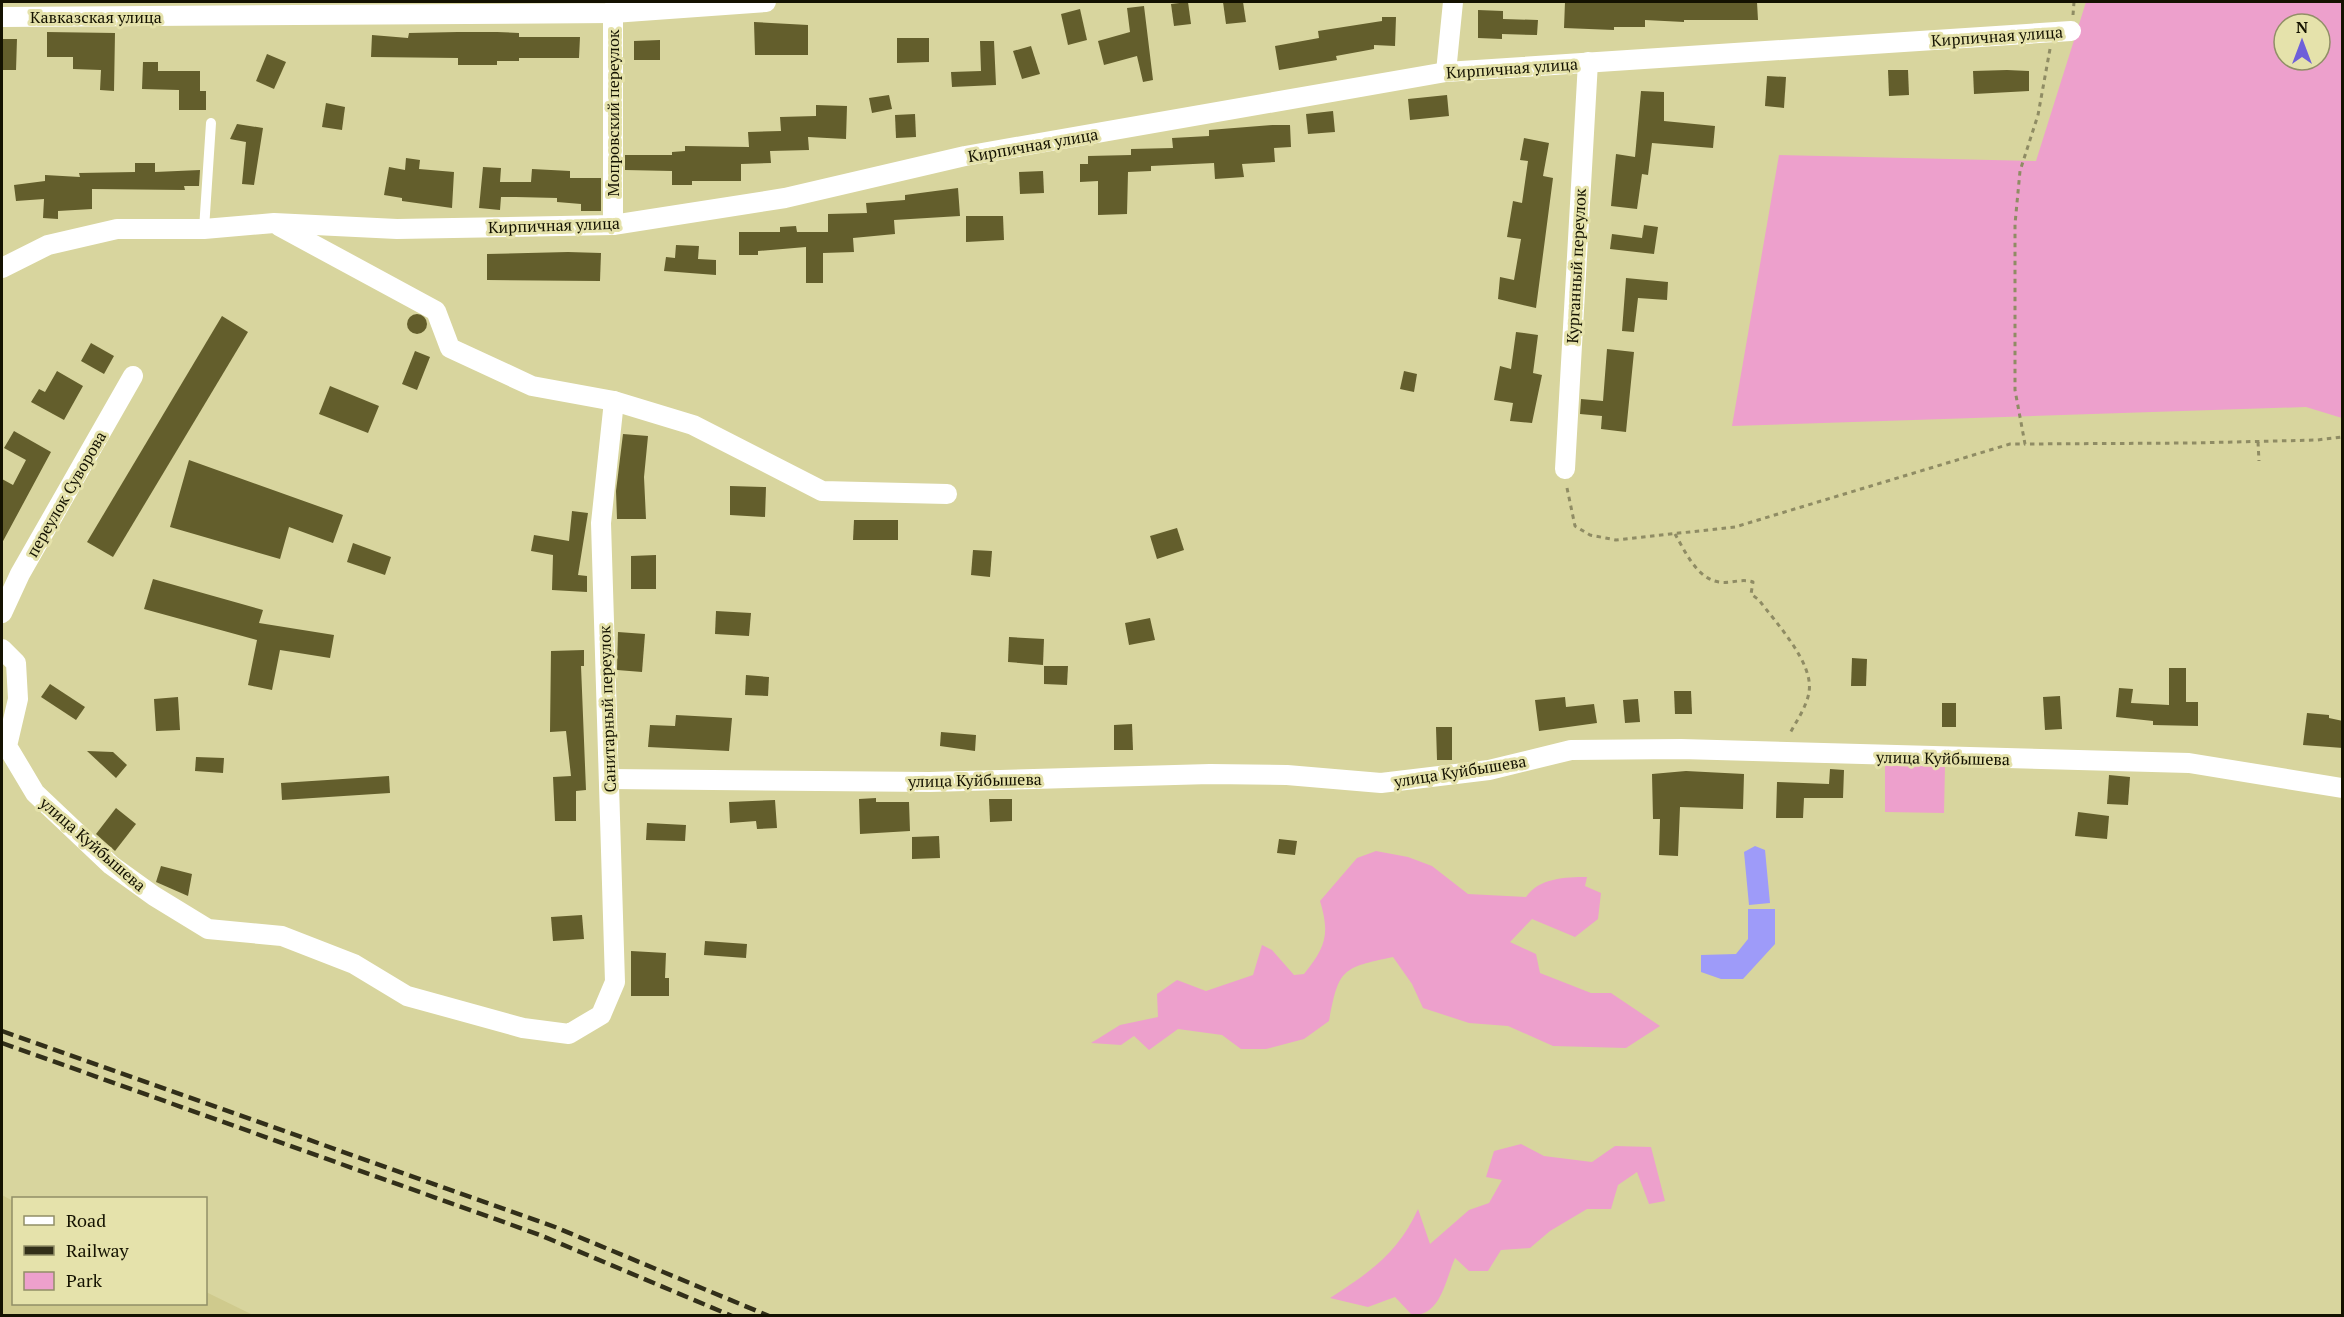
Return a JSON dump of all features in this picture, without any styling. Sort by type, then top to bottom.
[{"type":"street","name":"Кавказская улица","points":[[2,17],[614,7],[766,2]]},
{"type":"street","points":[[1446,72],[1453,2]]},
{"type":"street","name":"Мопровский переулок","points":[[613,225],[614,7]]},
{"type":"street","name":"Кирпичная улица","points":[[2,268],[48,245],[117,229],[204,229],[274,223],[397,229],[613,225],[785,198],[965,156],[1446,72],[2062,32]]},
{"type":"street","name":"Курганный переулок","points":[[1565,469],[1588,62]]},
{"type":"street","points":[[274,223],[436,311],[450,348],[532,386],[614,401],[693,424],[822,491],[947,494]]},
{"type":"street","name":"переулок Суворова","points":[[2,613],[20,574],[133,376]]},
{"type":"street","name":"Санитарный переулок","points":[[600,1016],[615,982],[600,523],[614,401]]},
{"type":"street","name":"улица Куйбышева","points":[[2,649],[16,663],[18,699],[7,746],[35,793],[111,864],[154,896],[208,929],[282,936],[354,964],[407,996],[451,1009],[523,1028],[569,1034],[600,1016]]},
{"type":"street","name":"улица Куйбышева","points":[[610,779],[930,782],[1210,774],[1287,776],[1381,783],[1489,770],[1571,750],[1681,749],[2189,763],[2343,788]]},
{"type":"lane","points":[[204,229],[211,123]]},
{"type":"path","points":[[2025,444],[2015,390],[2016,224],[2020,171],[2062,32]]},
{"type":"path","points":[[1565,469],[1575,526],[1590,535],[1616,540],[1735,527],[2010,444],[2258,442],[2343,437]]},
{"type":"path","points":[[2258,442],[2259,461]]},
{"type":"path","points":[[1675,534],[1701,574],[1719,582],[1745,579],[1753,582],[1751,594],[1759,600],[1810,675],[1809,694],[1779,753]]},
{"type":"shaded area","points":[[1755,846],[1765,850],[1770,903],[1749,905],[1744,852]]},
{"type":"shaded area","points":[[1748,909],[1775,909],[1775,944],[1743,979],[1721,979],[1701,972],[1701,955],[1736,954],[1748,939]]},
{"type":"shaded area","points":[[2,1195],[12,1200],[12,1305],[207,1305],[207,1292],[253,1315],[2,1315]]},
{"type":"green space","points":[[2086,2],[2342,2],[2342,418],[2306,407],[1732,426],[1779,155],[2036,161]]},
{"type":"green space","points":[[1885,764],[1945,765],[1944,813],[1885,812]]},
{"type":"green space","points":[[1376,851],[1408,857],[1432,866],[1468,894],[1526,897],[1545,882],[1561,878],[1587,877],[1585,886],[1601,893],[1598,919],[1575,937],[1532,919],[1510,942],[1536,954],[1540,973],[1591,993],[1611,993],[1660,1026],[1626,1048],[1553,1046],[1508,1026],[1469,1023],[1423,1008],[1412,984],[1393,957],[1362,964],[1345,974],[1336,991],[1329,1021],[1304,1039],[1266,1049],[1241,1049],[1222,1035],[1178,1029],[1149,1050],[1134,1036],[1121,1045],[1091,1043],[1120,1025],[1158,1017],[1157,994],[1177,980],[1206,991],[1253,975],[1262,945],[1272,950],[1294,975],[1304,974],[1317,956],[1324,940],[1325,923],[1320,901],[1357,858]]},
{"type":"green space","points":[[1521,1144],[1544,1156],[1592,1162],[1615,1146],[1651,1147],[1665,1201],[1649,1204],[1637,1172],[1618,1185],[1611,1209],[1587,1209],[1550,1231],[1530,1248],[1501,1250],[1488,1271],[1469,1271],[1455,1258],[1441,1296],[1430,1310],[1422,1314],[1412,1315],[1395,1297],[1368,1307],[1330,1298],[1358,1280],[1392,1249],[1402,1238],[1418,1209],[1430,1244],[1469,1210],[1489,1203],[1502,1180],[1486,1177],[1494,1151]]},
{"type":"building","points":[[1188,2],[1191,24],[1174,26],[1171,4]]},
{"type":"building","points":[[1223,2],[1243,2],[1246,22],[1226,24]]},
{"type":"building","points":[[1565,2],[1757,2],[1758,20],[1684,20],[1684,22],[1645,20],[1645,27],[1614,27],[1614,30],[1564,28]]},
{"type":"building","points":[[1144,6],[1153,80],[1143,82],[1137,56],[1104,65],[1098,41],[1130,32],[1127,8]]},
{"type":"building","points":[[1080,9],[1087,40],[1068,45],[1061,14]]},
{"type":"building","points":[[1478,10],[1503,11],[1503,19],[1538,20],[1537,35],[1502,34],[1502,39],[1478,38]]},
{"type":"building","points":[[1382,17],[1396,17],[1395,46],[1374,45],[1374,49],[1336,56],[1337,60],[1279,70],[1275,46],[1319,38],[1318,31],[1382,21]]},
{"type":"building","points":[[754,22],[808,25],[808,55],[755,55]]},
{"type":"building","points":[[47,32],[115,33],[114,91],[100,90],[101,70],[73,69],[73,57],[47,57]]},
{"type":"building","points":[[409,33],[519,33],[519,37],[580,37],[579,58],[519,58],[519,61],[497,61],[497,65],[458,65],[458,58],[371,57],[372,35],[408,38]]},
{"type":"building","points":[[897,38],[929,38],[929,62],[897,63]]},
{"type":"building","points":[[3,39],[17,39],[16,70],[2,70]]},
{"type":"building","points":[[660,40],[660,60],[634,60],[634,41]]},
{"type":"building","points":[[980,41],[994,41],[996,85],[952,87],[951,72],[981,71]]},
{"type":"building","points":[[1031,46],[1040,74],[1022,79],[1013,51]]},
{"type":"building","points":[[267,54],[286,62],[274,89],[256,81]]},
{"type":"building","points":[[143,62],[158,62],[158,71],[200,71],[200,91],[206,91],[206,110],[179,110],[179,90],[142,89]]},
{"type":"building","points":[[1888,70],[1908,70],[1909,95],[1889,96]]},
{"type":"building","points":[[1973,71],[2029,71],[2029,91],[1974,94]]},
{"type":"building","points":[[1767,76],[1786,77],[1784,108],[1765,106]]},
{"type":"building","points":[[1641,91],[1664,92],[1664,121],[1715,126],[1713,148],[1652,143],[1648,175],[1642,174],[1637,209],[1611,206],[1616,154],[1635,157]]},
{"type":"building","points":[[889,95],[892,109],[872,113],[869,98]]},
{"type":"building","points":[[1447,95],[1449,116],[1410,120],[1408,99]]},
{"type":"building","points":[[326,103],[345,107],[342,130],[322,127]]},
{"type":"building","points":[[816,105],[847,106],[846,139],[808,137],[809,150],[770,151],[771,163],[741,164],[741,181],[692,181],[692,185],[672,185],[672,171],[625,170],[625,155],[672,155],[672,152],[685,151],[685,146],[749,147],[748,132],[781,131],[780,117],[816,116]]},
{"type":"building","points":[[1333,111],[1335,132],[1308,134],[1306,114]]},
{"type":"building","points":[[915,114],[916,137],[896,138],[895,115]]},
{"type":"building","points":[[237,124],[263,128],[254,185],[242,184],[246,142],[230,139]]},
{"type":"building","points":[[1290,125],[1291,147],[1274,148],[1275,162],[1242,164],[1244,177],[1215,179],[1214,163],[1151,166],[1151,171],[1128,172],[1127,214],[1098,215],[1098,181],[1080,182],[1080,164],[1088,164],[1088,156],[1131,155],[1131,149],[1173,148],[1172,138],[1209,136],[1209,130]]},
{"type":"building","points":[[1524,138],[1549,143],[1543,176],[1553,178],[1536,308],[1498,299],[1500,277],[1514,280],[1521,239],[1507,237],[1513,201],[1522,203],[1528,161],[1520,160]]},
{"type":"building","points":[[406,158],[420,160],[419,169],[454,172],[452,208],[402,201],[402,198],[384,195],[389,167],[405,170]]},
{"type":"building","points":[[135,163],[155,163],[155,172],[200,170],[199,186],[184,186],[185,190],[92,189],[92,209],[58,211],[58,219],[43,218],[44,199],[16,201],[14,185],[45,181],[45,175],[80,177],[79,173],[135,172]]},
{"type":"building","points":[[483,167],[501,168],[500,182],[531,182],[532,169],[570,171],[570,178],[601,178],[601,211],[581,211],[581,204],[557,202],[557,198],[501,197],[500,210],[479,208]]},
{"type":"building","points":[[1043,171],[1044,193],[1020,194],[1019,172]]},
{"type":"building","points":[[958,188],[960,216],[894,220],[895,234],[853,238],[854,252],[823,253],[823,283],[806,283],[806,247],[758,251],[758,255],[739,255],[739,232],[780,232],[780,227],[796,226],[797,232],[828,232],[828,214],[867,213],[866,203],[905,200],[905,195]]},
{"type":"building","points":[[966,216],[1003,216],[1004,240],[966,242]]},
{"type":"building","points":[[1644,225],[1658,227],[1654,254],[1610,249],[1612,234],[1642,238]]},
{"type":"building","points":[[676,245],[699,246],[698,259],[716,260],[716,275],[664,271],[666,257],[675,258]]},
{"type":"building","points":[[601,253],[600,281],[487,280],[487,254]]},
{"type":"building","points":[[1626,278],[1668,282],[1667,300],[1638,298],[1634,332],[1622,331]]},
{"type":"building","points":[[417,314],[424,317],[427,324],[424,331],[417,334],[410,331],[407,324],[410,317]]},
{"type":"building","points":[[222,316],[248,332],[113,557],[87,542]]},
{"type":"building","points":[[1516,332],[1538,335],[1533,373],[1542,375],[1532,423],[1510,421],[1513,403],[1494,400],[1500,366],[1511,369]]},
{"type":"building","points":[[91,343],[114,356],[104,374],[81,361]]},
{"type":"building","points":[[1607,349],[1634,352],[1626,432],[1601,429],[1602,416],[1580,414],[1581,399],[1603,401]]},
{"type":"building","points":[[415,351],[430,357],[417,390],[402,384]]},
{"type":"building","points":[[57,371],[83,386],[64,420],[31,402],[39,389],[45,392]]},
{"type":"building","points":[[1404,371],[1417,374],[1414,392],[1400,389]]},
{"type":"building","points":[[330,386],[379,406],[368,433],[319,414]]},
{"type":"building","points":[[14,431],[51,452],[2,543],[2,479],[13,485],[26,460],[4,448]]},
{"type":"building","points":[[623,434],[648,436],[644,477],[646,519],[617,519],[616,491]]},
{"type":"building","points":[[189,460],[343,515],[333,543],[289,527],[280,559],[170,527]]},
{"type":"building","points":[[730,486],[766,487],[765,517],[730,515]]},
{"type":"building","points":[[572,511],[588,513],[578,575],[587,576],[587,592],[552,590],[553,555],[531,551],[534,535],[569,541]]},
{"type":"building","points":[[854,520],[898,520],[898,540],[853,540]]},
{"type":"building","points":[[1177,528],[1184,550],[1157,559],[1150,536]]},
{"type":"building","points":[[353,543],[391,557],[385,575],[347,562]]},
{"type":"building","points":[[973,550],[992,551],[990,577],[971,575]]},
{"type":"building","points":[[656,555],[656,589],[631,589],[631,556]]},
{"type":"building","points":[[153,579],[263,610],[259,623],[334,635],[330,658],[280,650],[272,690],[248,685],[257,640],[144,609]]},
{"type":"building","points":[[716,611],[751,613],[749,636],[715,634]]},
{"type":"building","points":[[1150,618],[1155,640],[1129,645],[1125,623]]},
{"type":"building","points":[[618,632],[645,634],[642,672],[617,670]]},
{"type":"building","points":[[1009,637],[1044,639],[1043,665],[1008,662]]},
{"type":"building","points":[[584,650],[584,666],[581,666],[586,790],[576,791],[576,821],[555,821],[553,777],[571,776],[566,731],[550,732],[551,651]]},
{"type":"building","points":[[1852,658],[1867,659],[1866,686],[1851,686]]},
{"type":"building","points":[[1044,666],[1068,666],[1067,685],[1044,684]]},
{"type":"building","points":[[2169,668],[2186,668],[2186,702],[2198,702],[2198,726],[2153,725],[2153,721],[2116,717],[2119,688],[2133,689],[2131,703],[2169,705]]},
{"type":"building","points":[[746,675],[769,677],[768,696],[745,695]]},
{"type":"building","points":[[50,684],[85,707],[76,720],[41,697]]},
{"type":"building","points":[[1674,691],[1691,691],[1692,714],[1675,714]]},
{"type":"building","points":[[2060,696],[2062,729],[2045,730],[2043,697]]},
{"type":"building","points":[[178,697],[180,730],[156,731],[154,699]]},
{"type":"building","points":[[1565,697],[1566,707],[1594,704],[1597,723],[1539,731],[1535,700]]},
{"type":"building","points":[[1638,699],[1640,722],[1625,723],[1623,700]]},
{"type":"building","points":[[1942,703],[1956,703],[1956,727],[1942,727]]},
{"type":"building","points":[[2307,713],[2329,715],[2329,718],[2343,721],[2343,748],[2303,745]]},
{"type":"building","points":[[676,715],[732,718],[729,751],[648,747],[650,725],[675,726]]},
{"type":"building","points":[[1132,724],[1133,750],[1114,750],[1114,725]]},
{"type":"building","points":[[1436,727],[1452,727],[1452,760],[1437,760]]},
{"type":"building","points":[[941,732],[976,735],[975,751],[940,746]]},
{"type":"building","points":[[87,751],[113,752],[127,765],[116,778]]},
{"type":"building","points":[[196,757],[224,758],[223,773],[195,771]]},
{"type":"building","points":[[1830,769],[1844,770],[1843,798],[1804,798],[1803,818],[1776,818],[1777,782],[1829,784]]},
{"type":"building","points":[[1686,771],[1744,774],[1743,809],[1680,807],[1678,856],[1659,855],[1660,819],[1653,819],[1652,774]]},
{"type":"building","points":[[2109,775],[2130,777],[2128,805],[2107,804]]},
{"type":"building","points":[[389,776],[390,793],[282,800],[281,783]]},
{"type":"building","points":[[876,798],[876,802],[909,802],[910,831],[860,834],[859,799]]},
{"type":"building","points":[[989,799],[1012,799],[1012,821],[990,822]]},
{"type":"building","points":[[775,800],[777,828],[757,829],[756,821],[730,823],[729,802]]},
{"type":"building","points":[[116,808],[136,824],[115,851],[96,834]]},
{"type":"building","points":[[2078,812],[2109,816],[2107,839],[2075,836]]},
{"type":"building","points":[[647,823],[686,825],[685,841],[646,840]]},
{"type":"building","points":[[939,836],[940,858],[912,859],[912,837]]},
{"type":"building","points":[[1279,839],[1297,841],[1295,855],[1277,853]]},
{"type":"building","points":[[161,866],[192,874],[188,896],[156,882]]},
{"type":"building","points":[[582,915],[584,939],[553,941],[551,917]]},
{"type":"building","points":[[705,941],[747,944],[746,958],[704,955]]},
{"type":"building","points":[[631,951],[666,953],[665,978],[669,978],[669,996],[631,996]]},
{"type":"railway","points":[[2,1031],[555,1227],[769,1316]]},
{"type":"railway","points":[[2,1043],[540,1235],[732,1316]]}]
